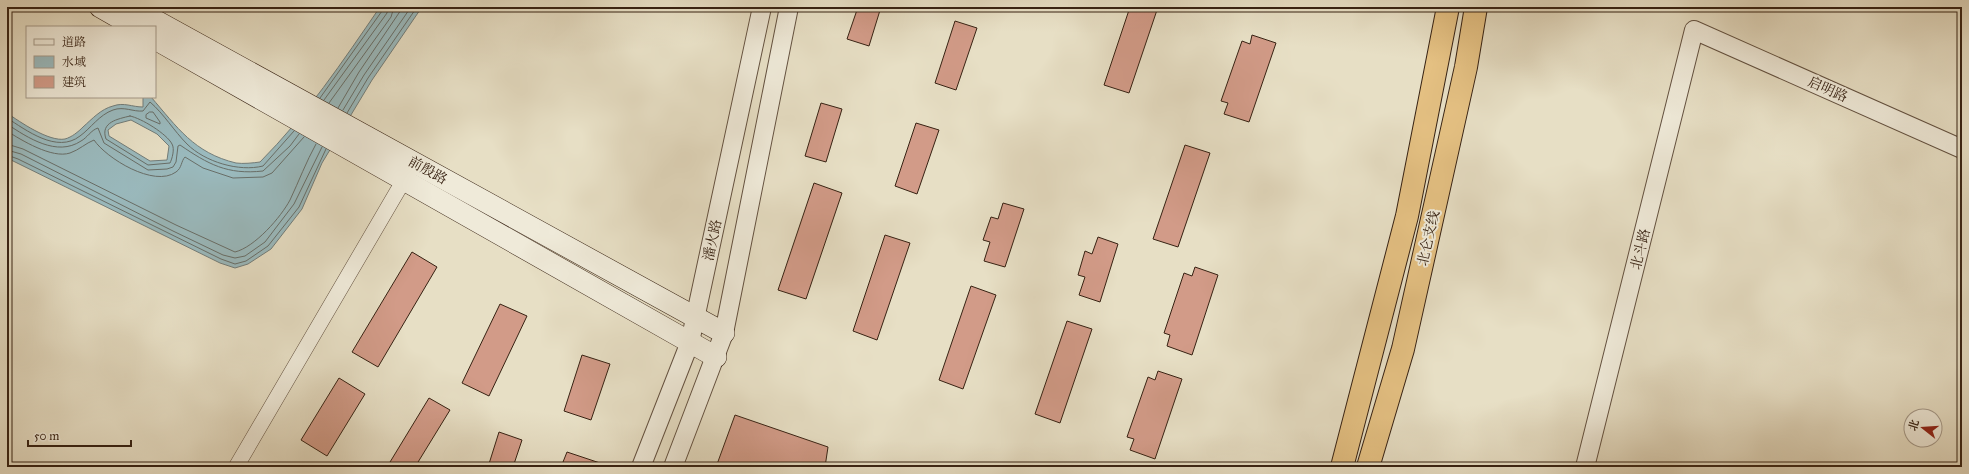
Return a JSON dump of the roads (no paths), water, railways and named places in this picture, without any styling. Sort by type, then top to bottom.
[{"type":"highway","name":"北仑支线","points":[[1342,467],[1407,216],[1448,7]]},
{"type":"highway","name":"北仑支线","points":[[1368,467],[1403,349],[1466,67],[1476,7]]},
{"type":"main road","points":[[100,7],[133,26]]},
{"type":"main road","name":"前殷路","points":[[131,7],[409,171],[716,357]]},
{"type":"main road","name":"前殷路","points":[[156,39],[724,333]]},
{"type":"street","name":"潘火路","points":[[641,467],[690,342],[762,7]]},
{"type":"street","points":[[673,467],[724,333],[789,7]]},
{"type":"street","name":"启明路","points":[[1694,30],[1962,149]]},
{"type":"street","name":"北斗路","points":[[1585,467],[1694,30]]},
{"type":"street","points":[[236,467],[409,171]]},
{"type":"water","points":[[380,7],[422,7],[372,80],[322,163],[302,209],[271,249],[248,264],[235,268],[220,263],[7,158],[7,113],[43,134],[58,139],[65,139],[75,134],[109,107],[121,104],[143,107],[143,98],[152,98],[169,119],[188,138],[209,153],[221,159],[236,163],[260,162],[293,126],[338,68]],"holes":[[[131,120],[157,134],[169,146],[167,160],[150,161],[109,136],[108,130],[116,124]]]}]
